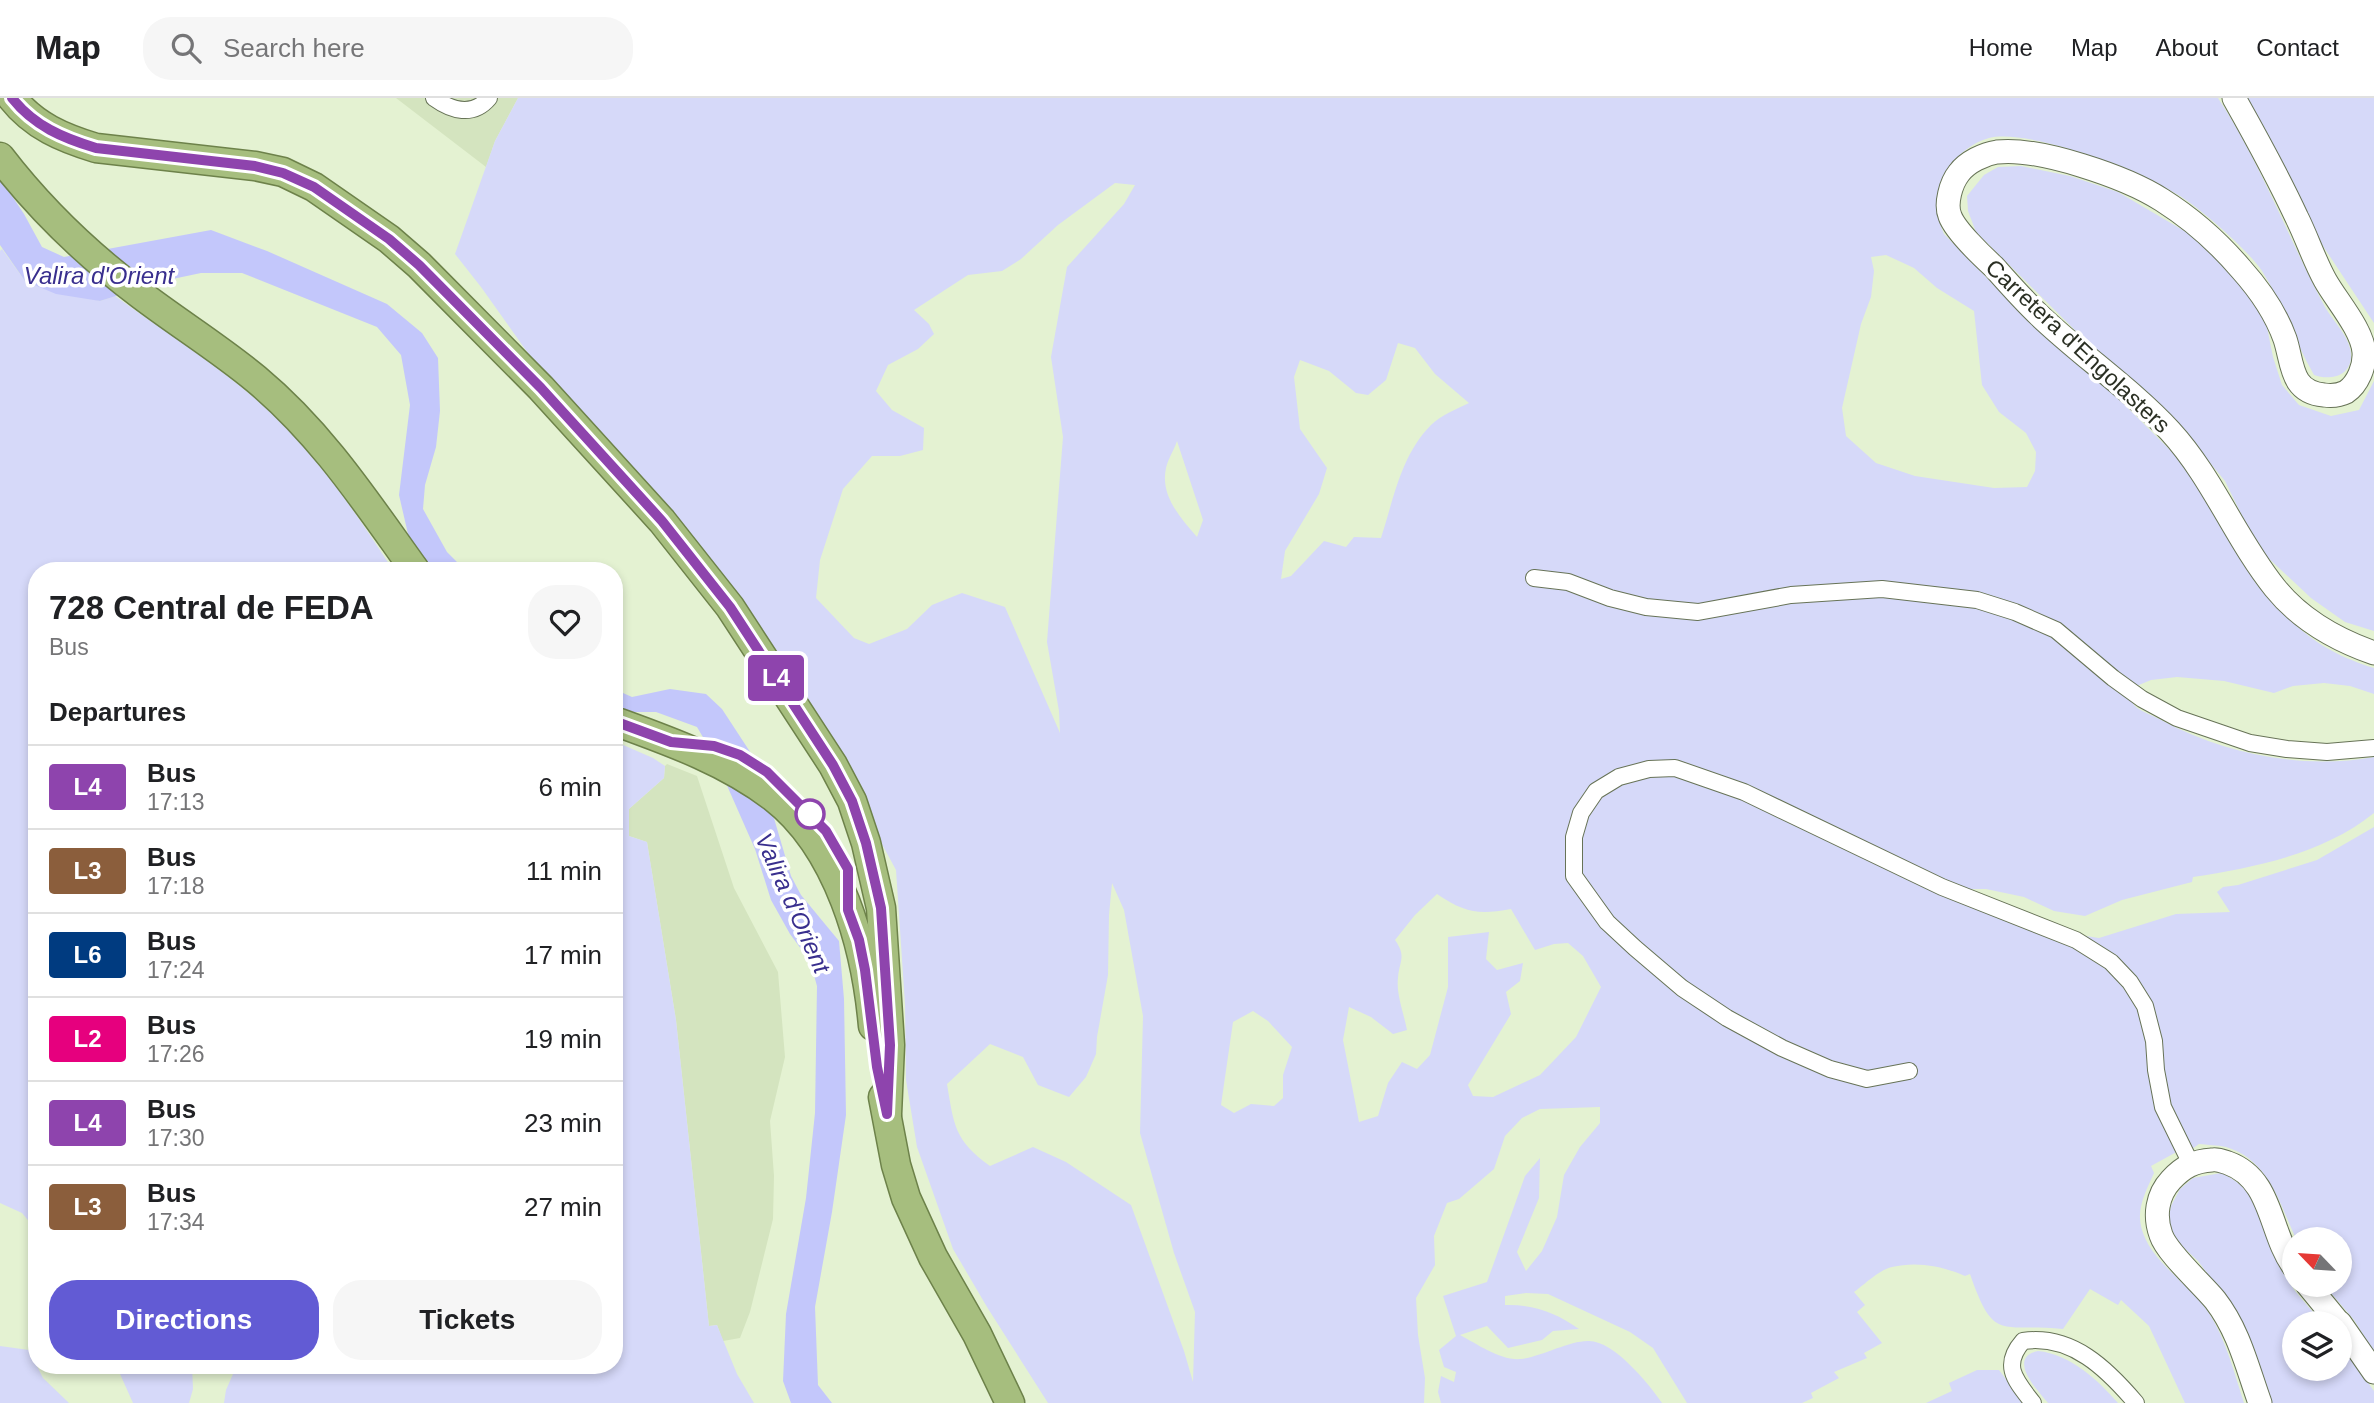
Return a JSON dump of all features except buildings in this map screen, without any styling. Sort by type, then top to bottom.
[{"type":"highway","points":[[12,98],[39,124],[62,137],[96,148],[255,166],[283,173],[314,187],[389,239],[419,265],[541,388],[662,521],[730,607],[833,765],[852,801],[866,843],[881,908],[890,1045],[887,1114]]},
{"type":"highway","points":[[0,113],[45,145],[84,160],[117,168],[252,183],[281,190],[389,239]]},
{"type":"highway","points":[[0,136],[52,218]]},
{"type":"highway","points":[[0,157],[52,218],[140,294],[256,378],[293,412],[323,444],[375,511],[410,562]]},
{"type":"highway","points":[[623,725],[712,760],[773,797],[800,824],[827,862],[859,940],[877,1067],[896,1165],[906,1198],[933,1256],[977,1334],[1010,1403]]},
{"type":"highway","points":[[977,1334],[1011,1374],[1030,1403]]},
{"type":"highway","points":[[994,1368],[999,1403]]},
{"type":"main road","name":"Carretera d'Engolasters","points":[[2234,98],[2267,157],[2325,279],[2360,339],[2364,353],[2363,365],[2358,380],[2347,392],[2320,395],[2303,386],[2291,371],[2285,340],[2265,300],[2244,271],[2193,221],[2158,197],[2124,181],[2033,153],[1996,152],[1974,159],[1958,173],[1949,195],[1949,215],[1974,247],[2040,316],[2167,429],[2210,483],[2276,589],[2298,611],[2325,631],[2374,653]]},
{"type":"main road","points":[[2259,1403],[2240,1342],[2217,1303],[2169,1249],[2160,1231],[2157,1221],[2159,1199],[2164,1187],[2181,1168],[2198,1161],[2217,1159],[2249,1174],[2261,1187],[2282,1243]]},
{"type":"main road","points":[[2317,1297],[2330,1311]]},
{"type":"main road","points":[[2352,1340],[2374,1372]]},
{"type":"street","points":[[434,98],[444,106],[466,112],[482,106],[489,98]]},
{"type":"street","points":[[1534,578],[1567,582],[1610,598],[1646,607],[1698,612],[1791,595],[1882,589],[1977,600],[2015,612],[2056,630],[2123,685],[2177,718],[2250,743],[2287,749],[2327,752],[2374,748]]},
{"type":"street","points":[[1909,1070],[1867,1079],[1830,1069],[1782,1048],[1727,1018],[1682,988],[1635,948],[1607,922],[1574,876],[1574,836],[1581,813],[1596,790],[1619,777],[1649,769],[1675,768],[1744,792],[1942,887],[2076,940],[2112,962],[2130,982],[2145,1006],[2154,1041],[2156,1070],[2164,1107],[2191,1164]]},
{"type":"street","points":[[2033,1403],[2014,1377],[2010,1363],[2014,1351],[2024,1341],[2040,1339],[2053,1341],[2093,1359],[2136,1403]]},
{"type":"shaded area","points":[[396,98],[518,98],[495,141],[486,167]]},
{"type":"shaded area","points":[[518,98],[2218,98],[2248,148],[2325,307],[2349,344],[2349,365],[2337,376],[2314,375],[2262,271],[2236,242],[2180,196],[2114,165],[2031,140],[1989,138],[1966,150],[1948,169],[1938,193],[1937,210],[1944,234],[2030,322],[2114,394],[2176,456],[2229,533],[2244,520],[2225,481],[2175,421],[2109,364],[1976,232],[1968,211],[1967,196],[1984,175],[1998,167],[2021,166],[2070,176],[2118,192],[2193,236],[2242,282],[2266,322],[2282,385],[2299,405],[2331,416],[2359,410],[2374,381],[2374,631],[2345,622],[2311,598],[2264,554],[2252,576],[2307,635],[2337,653],[2374,668],[2374,694],[2350,686],[2324,683],[2293,686],[2274,693],[2224,681],[2177,677],[2151,680],[2127,690],[2134,705],[2144,712],[2187,733],[2239,750],[2320,762],[2374,757],[2374,813],[2333,839],[2311,849],[2241,869],[2193,877],[2192,882],[2122,900],[2085,916],[2054,911],[2024,897],[1986,889],[1969,889],[2047,930],[2099,938],[2176,914],[2230,912],[2217,892],[2223,887],[2238,885],[2317,860],[2374,827],[2374,1352],[2352,1318],[2352,1311],[2346,1311],[2334,1297],[2352,1297],[2352,1227],[2291,1227],[2271,1184],[2252,1162],[2226,1147],[2199,1144],[2185,1154],[2182,1149],[2151,1166],[2154,1173],[2142,1201],[2140,1219],[2149,1246],[2200,1302],[2215,1323],[2244,1403],[2185,1403],[2149,1326],[2121,1300],[2118,1305],[2090,1289],[2063,1329],[2012,1327],[1993,1320],[1978,1296],[1970,1274],[1965,1276],[1939,1267],[1910,1264],[1877,1274],[1854,1292],[1865,1305],[1857,1312],[1882,1343],[1864,1353],[1867,1358],[1834,1372],[1839,1378],[1811,1393],[1813,1398],[1802,1403],[1687,1403],[1653,1348],[1630,1332],[1548,1294],[1526,1293],[1505,1296],[1505,1305],[1544,1311],[1579,1329],[1553,1331],[1542,1340],[1508,1348],[1487,1326],[1460,1335],[1489,1351],[1513,1359],[1529,1358],[1582,1341],[1599,1343],[1630,1365],[1662,1403],[1441,1403],[1438,1392],[1441,1376],[1454,1382],[1456,1372],[1444,1367],[1439,1350],[1456,1336],[1443,1296],[1487,1282],[1525,1176],[1540,1158],[1539,1198],[1517,1252],[1526,1271],[1542,1251],[1557,1217],[1564,1175],[1580,1147],[1600,1123],[1600,1107],[1540,1109],[1522,1118],[1505,1136],[1494,1169],[1459,1199],[1447,1203],[1434,1236],[1435,1265],[1416,1298],[1418,1335],[1425,1378],[1424,1403],[1048,1403],[953,1249],[917,1147],[906,1080],[905,1004],[896,870],[819,728],[552,387],[455,254],[495,141]],"holes":[[[1115,183],[1135,185],[1124,204],[1067,267],[1051,357],[1063,437],[1047,642],[1059,711],[1060,733],[1005,607],[962,593],[932,605],[907,629],[869,644],[854,638],[816,598],[820,560],[843,489],[872,456],[900,456],[923,450],[924,428],[892,410],[876,391],[888,365],[918,349],[934,334],[929,324],[914,310],[968,275],[1002,271],[1021,259],[1058,225]],[[1886,255],[1914,268],[1937,288],[1974,311],[1982,385],[1999,412],[2026,433],[2036,452],[2035,471],[2027,487],[1994,488],[1915,476],[1876,463],[1846,436],[1842,408],[1861,324],[1871,297],[1874,271],[1871,257]],[[1398,343],[1415,348],[1435,374],[1469,403],[1435,421],[1412,450],[1405,463],[1381,538],[1354,537],[1346,547],[1324,541],[1291,576],[1281,579],[1285,551],[1319,494],[1327,468],[1300,429],[1294,377],[1300,360],[1329,371],[1356,393],[1368,395],[1386,380]],[[1177,441],[1203,520],[1197,537],[1173,505],[1166,488],[1166,468]],[[1112,883],[1124,910],[1143,1016],[1140,1133],[1174,1253],[1195,1312],[1193,1382],[1131,1205],[1066,1162],[1033,1147],[990,1166],[962,1139],[954,1121],[947,1084],[990,1044],[1023,1057],[1038,1085],[1069,1097],[1086,1077],[1096,1054],[1108,975]],[[1437,894],[1472,911],[1511,909],[1535,950],[1568,943],[1583,956],[1601,987],[1576,1037],[1540,1075],[1493,1097],[1473,1096],[1468,1085],[1511,1014],[1506,992],[1520,981],[1523,963],[1497,970],[1486,959],[1489,932],[1448,937],[1448,987],[1430,1055],[1417,1069],[1402,1062],[1388,1083],[1378,1116],[1359,1122],[1343,1040],[1349,1007],[1371,1017],[1393,1034],[1407,1030],[1398,991],[1401,955],[1395,940]],[[1253,1011],[1268,1021],[1292,1047],[1283,1075],[1283,1098],[1274,1106],[1251,1104],[1234,1113],[1221,1105],[1233,1022]]]},
{"type":"shaded area","points":[[2245,98],[2374,98],[2374,323],[2319,240]]},
{"type":"shaded area","points":[[2,249],[25,281],[100,301],[115,296],[249,393],[289,430],[317,462],[388,562],[28,562],[28,1220],[22,1213],[0,1203]]},
{"type":"shaded area","points":[[623,745],[665,766],[664,778],[629,809],[629,836],[647,842],[676,1020],[709,1326],[717,1325],[737,1374],[754,1403],[224,1403],[233,1374],[623,1374]]},
{"type":"shaded area","points":[[667,764],[697,776],[734,888],[778,972],[785,1057],[770,1121],[774,1176],[773,1219],[750,1312],[740,1338],[723,1341],[717,1325],[709,1326],[676,1020],[647,842],[629,836],[629,809],[664,778]]},
{"type":"shaded area","points":[[2221,1173],[2237,1182],[2248,1193],[2262,1218],[2282,1271],[2282,1297],[2301,1297],[2313,1311],[2282,1311],[2282,1381],[2352,1381],[2352,1360],[2374,1391],[2374,1403],[2270,1403],[2239,1316],[2198,1261],[2172,1233],[2168,1221],[2171,1206],[2180,1189],[2193,1178]]},
{"type":"shaded area","points":[[0,1346],[28,1350],[28,1374],[41,1374],[69,1403],[0,1403]]},
{"type":"shaded area","points":[[2038,1351],[2050,1353],[2072,1363],[2092,1377],[2118,1403],[2048,1403],[2032,1383],[2024,1367],[2029,1355]]},
{"type":"shaded area","points":[[1977,1370],[1999,1370],[2024,1403],[1926,1403],[1952,1391],[1949,1383]]},
{"type":"shaded area","points":[[120,1374],[192,1374],[193,1389],[189,1403],[133,1403]]},
{"type":"water","name":"Valira d'Orient","points":[[0,178],[42,247],[64,257],[211,230],[267,251],[387,304],[422,333],[438,358],[440,411],[436,447],[425,485],[423,509],[447,552],[457,562],[427,562],[411,547],[399,495],[410,405],[401,355],[377,327],[242,273],[201,273],[163,281],[100,301],[56,294],[25,281],[0,245]]},
{"type":"water","name":"Valira d'Orient","points":[[670,689],[706,694],[722,709],[758,764],[791,876],[801,895],[839,941],[844,999],[846,1115],[815,1307],[818,1385],[832,1403],[791,1403],[783,1381],[786,1314],[806,1198],[815,1113],[817,986],[810,961],[790,934],[771,900],[755,849],[714,756],[697,727],[656,712],[623,712],[623,693],[632,697]]},
{"type":"bus line","name":"L4","points":[[12,98],[39,124],[62,137],[96,148],[255,166],[283,173],[314,187],[389,239],[419,265],[541,388],[662,521],[730,607],[833,765],[852,801],[866,843],[881,908],[890,1045],[887,1114],[877,1067],[865,970],[859,940],[848,910],[848,869],[826,831],[767,772],[740,755],[714,746],[671,742],[623,724]]}]
